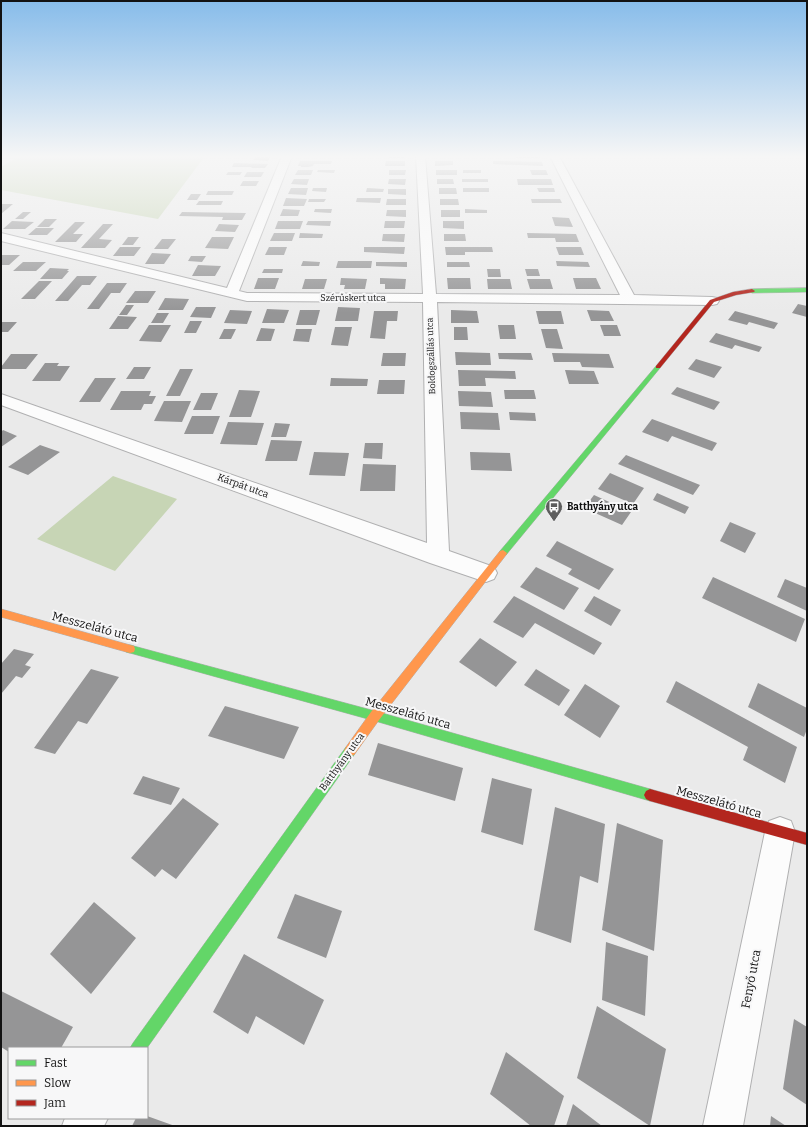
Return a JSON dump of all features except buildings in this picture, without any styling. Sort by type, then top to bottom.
[{"type":"street","points":[[231,294],[266,209]]},
{"type":"street","name":"Boldogszállás utca","points":[[424,209],[430,298],[438,557]]},
{"type":"street","points":[[582,209],[629,299]]},
{"type":"street","name":"Szérűskert utca","points":[[1,237],[247,297],[629,299],[712,301]]},
{"type":"street","name":"Batthyány utca","points":[[139,1047],[375,716],[486,573],[712,301],[723,296],[739,292],[807,290]]},
{"type":"street","name":"Kárpát utca","points":[[1,399],[486,573]]},
{"type":"street","name":"Messzelátó utca","points":[[1,613],[375,716],[794,836]]},
{"type":"street","name":"Fenyő utca","points":[[723,1126],[794,836]]},
{"type":"green space","points":[[102,209],[166,209],[158,219]]},
{"type":"green space","points":[[113,476],[177,499],[115,571],[37,539]]},
{"type":"traffic: fast","points":[[752,291],[807,290]]},
{"type":"traffic: fast","points":[[503,553],[658,367]]},
{"type":"traffic: fast","points":[[130,649],[375,716],[650,795]]},
{"type":"traffic: fast","points":[[139,1047],[350,751]]},
{"type":"traffic: slow","points":[[350,751],[375,716],[503,553]]},
{"type":"traffic: slow","points":[[1,613],[130,649]]},
{"type":"traffic: jam","points":[[658,367],[712,301],[735,293],[752,291]]},
{"type":"traffic: jam","points":[[650,795],[807,839]]},
{"type":"place","name":"Batthyány utca","points":[[554,522]]}]
